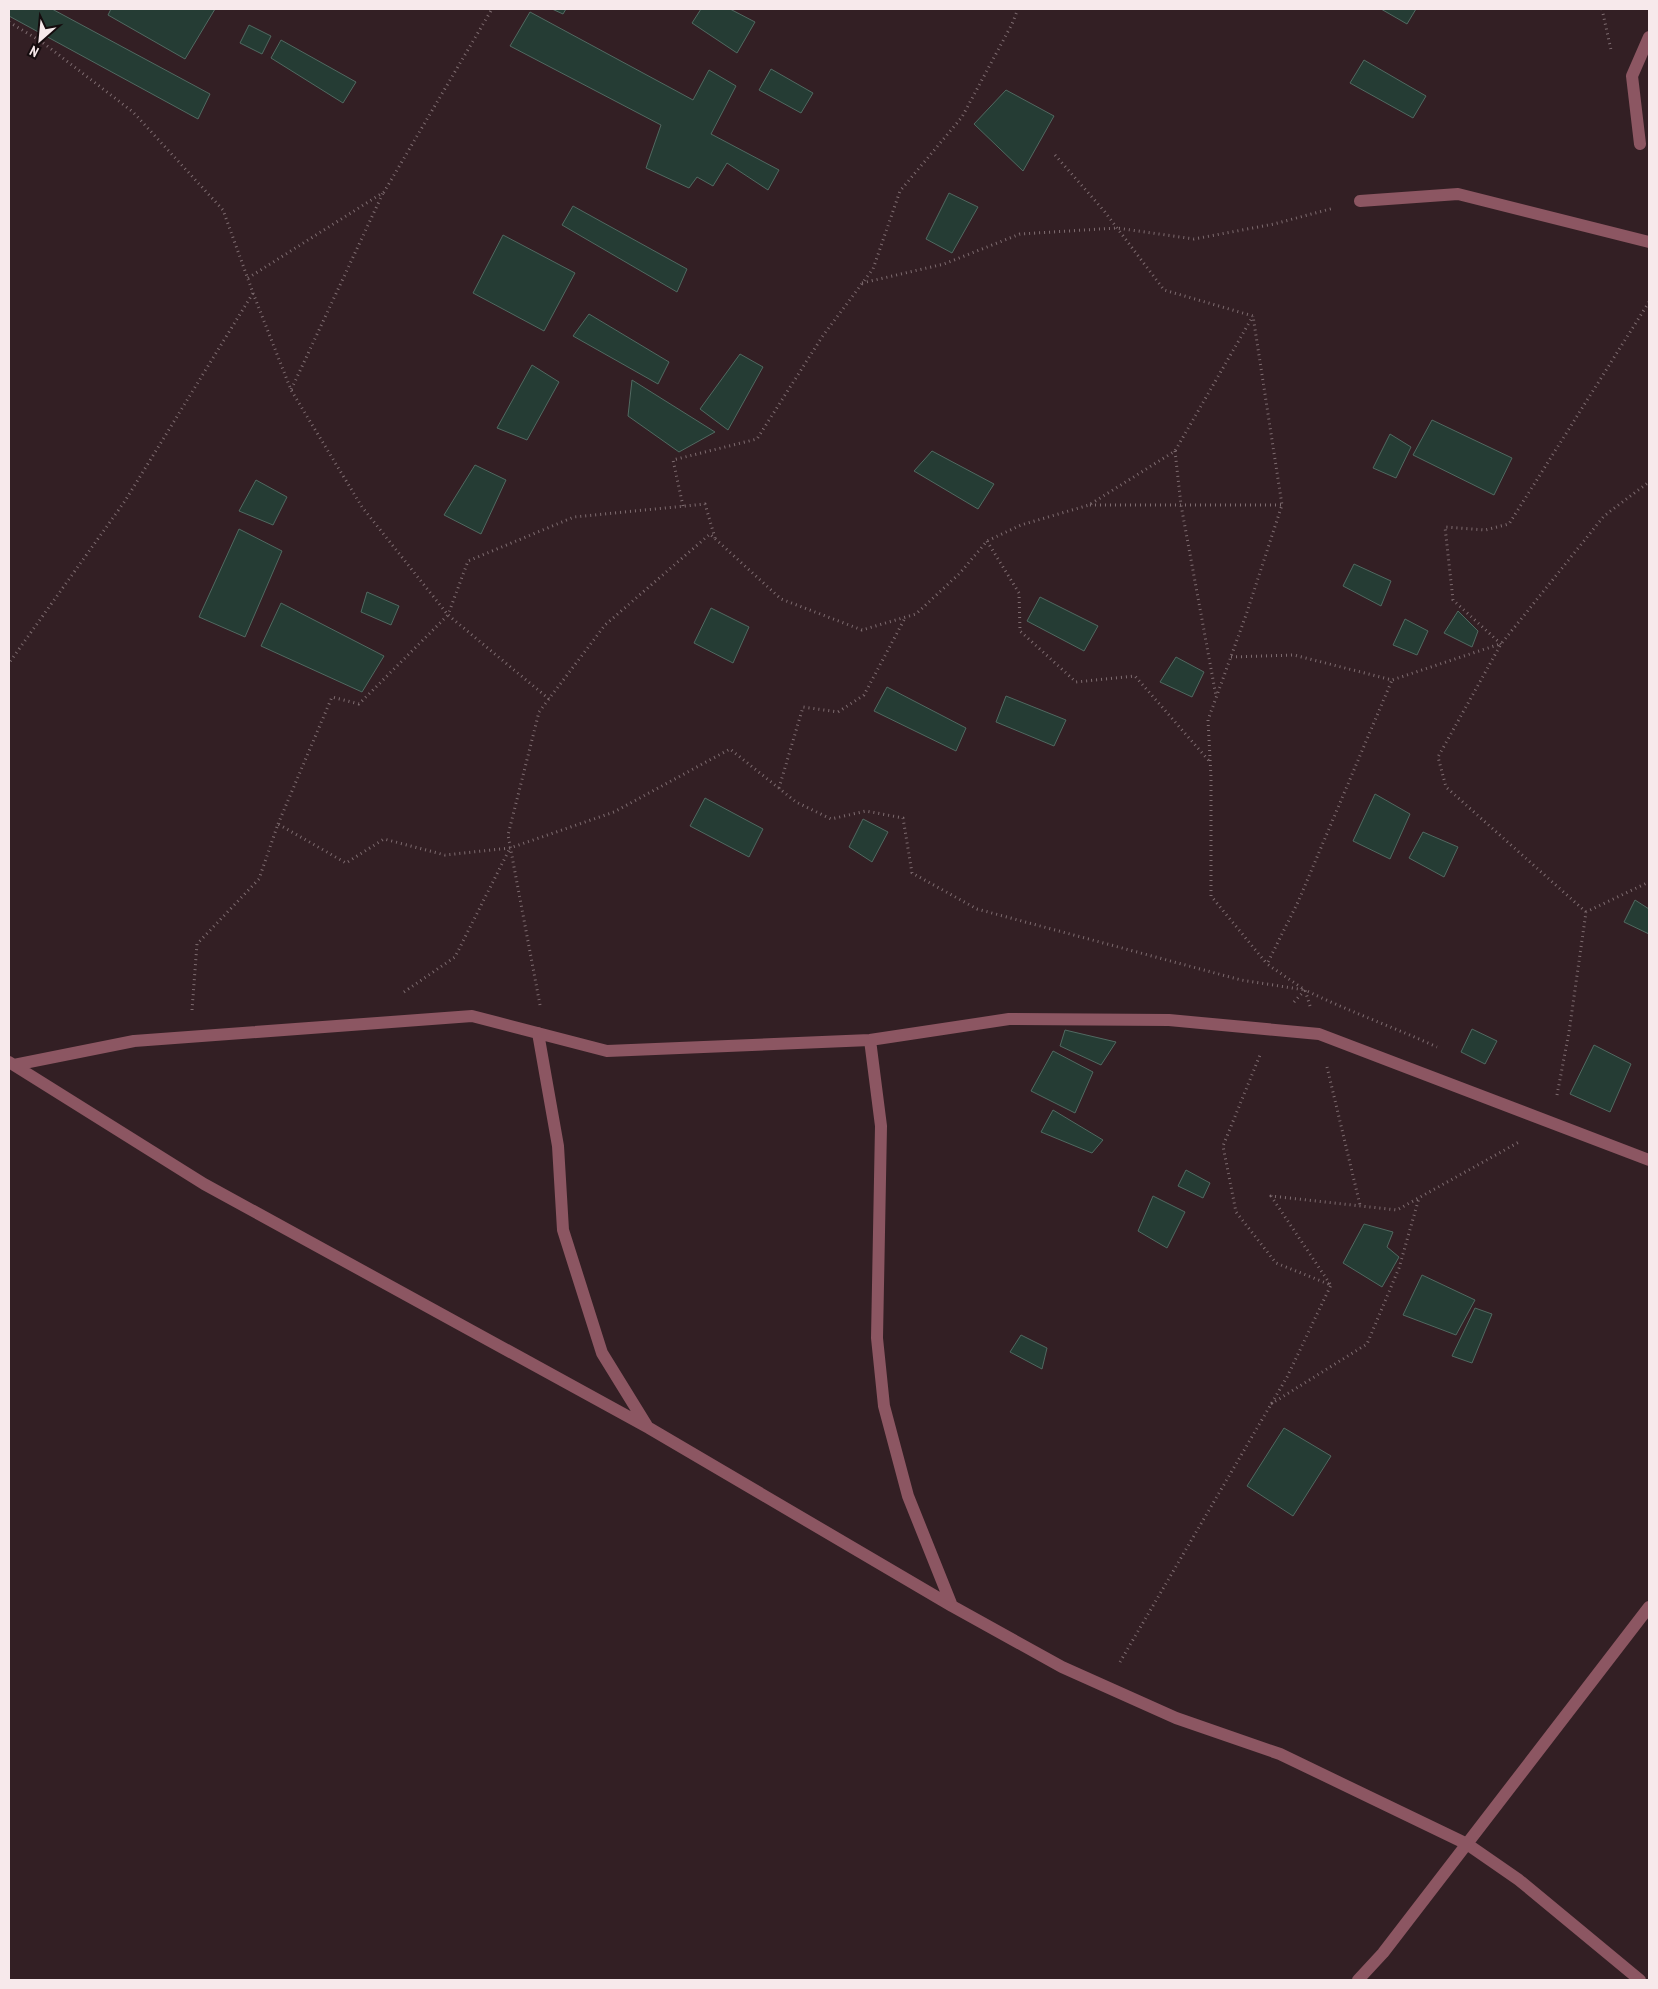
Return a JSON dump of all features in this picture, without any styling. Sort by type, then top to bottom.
[{"type":"street","points":[[1640,144],[1632,76],[1649,37]]},
{"type":"street","points":[[1360,201],[1458,194],[1649,242]]},
{"type":"street","points":[[11,1063],[134,1041],[472,1016],[606,1051],[740,1047],[870,1040],[1009,1019],[1169,1020],[1319,1034],[1649,1160]]},
{"type":"street","points":[[542,1034],[558,1146],[563,1230],[602,1353],[649,1428]]},
{"type":"street","points":[[870,1040],[881,1126],[877,1338],[884,1406],[908,1496],[952,1606]]},
{"type":"street","points":[[11,1063],[204,1184],[649,1428],[952,1606],[1062,1667],[1176,1718],[1280,1754],[1467,1844],[1519,1880],[1640,1980]]},
{"type":"street","points":[[1358,1980],[1383,1953],[1649,1607]]},
{"type":"path","points":[[291,390],[384,192],[492,9]]},
{"type":"path","points":[[683,506],[673,460],[757,439],[822,337],[873,269],[900,191],[962,117],[1012,24],[1018,9]]},
{"type":"path","points":[[9,22],[42,42],[134,112],[223,210],[291,390],[362,507],[448,615],[549,699]]},
{"type":"path","points":[[1056,155],[1117,228],[1164,290],[1252,316]]},
{"type":"path","points":[[248,278],[384,192]]},
{"type":"path","points":[[861,284],[944,264],[1020,234],[1117,228],[1194,238],[1274,224],[1360,201]]},
{"type":"path","points":[[9,662],[125,500],[253,293]]},
{"type":"path","points":[[1501,644],[1453,600],[1445,527],[1485,530],[1510,524],[1649,302]]},
{"type":"path","points":[[542,1034],[508,835],[540,712],[606,625],[710,534],[781,599],[862,630],[916,614],[954,579],[987,541],[1021,525],[1089,505],[1175,452],[1252,316]]},
{"type":"path","points":[[1252,316],[1282,505],[1208,720],[1211,896],[1267,964],[1305,990]]},
{"type":"path","points":[[1175,452],[1181,504],[1216,697]]},
{"type":"path","points":[[1586,912],[1446,787],[1438,758],[1501,644],[1604,516],[1649,482]]},
{"type":"path","points":[[190,1036],[197,944],[259,879],[278,824],[332,697],[358,704],[448,615],[468,561],[574,517],[705,504],[716,539]]},
{"type":"path","points":[[1089,505],[1282,505]]},
{"type":"path","points":[[987,541],[1019,593],[1020,631],[1076,682],[1135,676],[1210,762]]},
{"type":"path","points":[[779,788],[803,707],[838,712],[864,695],[905,618]]},
{"type":"path","points":[[1231,657],[1294,655],[1392,680],[1501,644]]},
{"type":"path","points":[[1267,964],[1298,902],[1392,680]]},
{"type":"path","points":[[278,824],[346,863],[384,839],[445,855],[510,848],[614,812],[730,749],[796,802],[831,819],[866,811],[903,818],[912,873],[977,910],[1241,980],[1305,990]]},
{"type":"path","points":[[399,996],[455,957],[510,848]]},
{"type":"path","points":[[1586,912],[1649,882]]},
{"type":"path","points":[[1331,1285],[1271,1196],[1397,1210],[1552,1123],[1569,1032],[1586,912]]},
{"type":"path","points":[[1305,990],[1270,1030],[1223,1146],[1236,1212],[1276,1263],[1331,1285]]},
{"type":"path","points":[[1271,1404],[1367,1344],[1400,1268],[1419,1198]]},
{"type":"path","points":[[1106,1686],[1287,1377],[1331,1285]]},
{"type":"building","points":[[9,9],[52,9],[210,94],[198,119],[9,16]]},
{"type":"building","points":[[111,9],[215,9],[185,59],[108,15]]},
{"type":"building","points":[[552,9],[566,9],[563,14]]},
{"type":"building","points":[[701,9],[730,9],[755,22],[737,53],[692,23]]},
{"type":"building","points":[[1381,9],[1416,9],[1407,24]]},
{"type":"building","points":[[530,12],[693,100],[709,70],[736,86],[711,134],[779,170],[768,190],[727,163],[713,186],[697,177],[689,188],[646,168],[661,125],[510,46]]},
{"type":"building","points":[[249,25],[271,36],[262,54],[240,43]]},
{"type":"building","points":[[281,40],[356,82],[343,103],[271,58]]},
{"type":"building","points":[[1364,60],[1426,96],[1413,118],[1350,83]]},
{"type":"building","points":[[771,69],[813,93],[801,113],[759,90]]},
{"type":"building","points":[[1006,90],[1054,116],[1023,171],[974,124]]},
{"type":"building","points":[[949,193],[978,207],[952,253],[926,239]]},
{"type":"building","points":[[573,206],[687,269],[677,292],[562,225]]},
{"type":"building","points":[[503,235],[575,273],[544,331],[473,293]]},
{"type":"building","points":[[589,314],[669,362],[658,384],[573,336]]},
{"type":"building","points":[[740,354],[763,367],[728,430],[700,409]]},
{"type":"building","points":[[532,365],[559,382],[527,440],[497,428]]},
{"type":"building","points":[[632,380],[715,432],[679,452],[628,416]]},
{"type":"building","points":[[1432,420],[1512,458],[1494,495],[1413,455]]},
{"type":"building","points":[[1390,434],[1411,447],[1396,478],[1373,468]]},
{"type":"building","points":[[932,451],[994,484],[978,509],[914,471]]},
{"type":"building","points":[[475,465],[506,480],[481,534],[444,515]]},
{"type":"building","points":[[256,480],[287,497],[273,525],[239,511]]},
{"type":"building","points":[[239,529],[282,551],[245,637],[199,617]]},
{"type":"building","points":[[1354,564],[1391,581],[1381,606],[1343,586]]},
{"type":"building","points":[[367,592],[399,606],[391,625],[361,612]]},
{"type":"building","points":[[1040,597],[1098,626],[1084,651],[1027,621]]},
{"type":"building","points":[[281,603],[384,656],[362,692],[261,646]]},
{"type":"building","points":[[711,608],[749,627],[733,663],[694,643]]},
{"type":"building","points":[[1458,611],[1478,631],[1472,647],[1444,633]]},
{"type":"building","points":[[1405,619],[1428,631],[1417,655],[1393,645]]},
{"type":"building","points":[[1176,657],[1204,672],[1192,697],[1160,682]]},
{"type":"building","points":[[887,687],[966,728],[956,751],[874,711]]},
{"type":"building","points":[[1006,696],[1066,720],[1054,746],[996,722]]},
{"type":"building","points":[[1375,794],[1410,814],[1390,859],[1353,841]]},
{"type":"building","points":[[705,798],[763,829],[749,857],[690,826]]},
{"type":"building","points":[[863,819],[888,832],[872,862],[849,847]]},
{"type":"building","points":[[1423,832],[1458,847],[1444,877],[1409,858]]},
{"type":"building","points":[[1635,900],[1649,909],[1649,934],[1624,922]]},
{"type":"building","points":[[1472,1029],[1497,1041],[1485,1064],[1461,1052]]},
{"type":"building","points":[[1065,1030],[1116,1042],[1101,1065],[1060,1046]]},
{"type":"building","points":[[1594,1045],[1631,1064],[1610,1112],[1570,1094]]},
{"type":"building","points":[[1053,1051],[1093,1072],[1075,1113],[1031,1091]]},
{"type":"building","points":[[1053,1110],[1103,1140],[1092,1153],[1041,1132]]},
{"type":"building","points":[[1186,1170],[1210,1183],[1203,1198],[1178,1186]]},
{"type":"building","points":[[1153,1196],[1185,1212],[1167,1248],[1138,1231]]},
{"type":"building","points":[[1364,1224],[1393,1232],[1387,1247],[1399,1257],[1382,1287],[1343,1263]]},
{"type":"building","points":[[1422,1275],[1475,1300],[1456,1335],[1403,1315]]},
{"type":"building","points":[[1475,1308],[1492,1314],[1472,1363],[1452,1356]]},
{"type":"building","points":[[1021,1335],[1047,1348],[1042,1369],[1010,1352]]},
{"type":"building","points":[[1284,1428],[1331,1456],[1293,1516],[1247,1486]]}]
